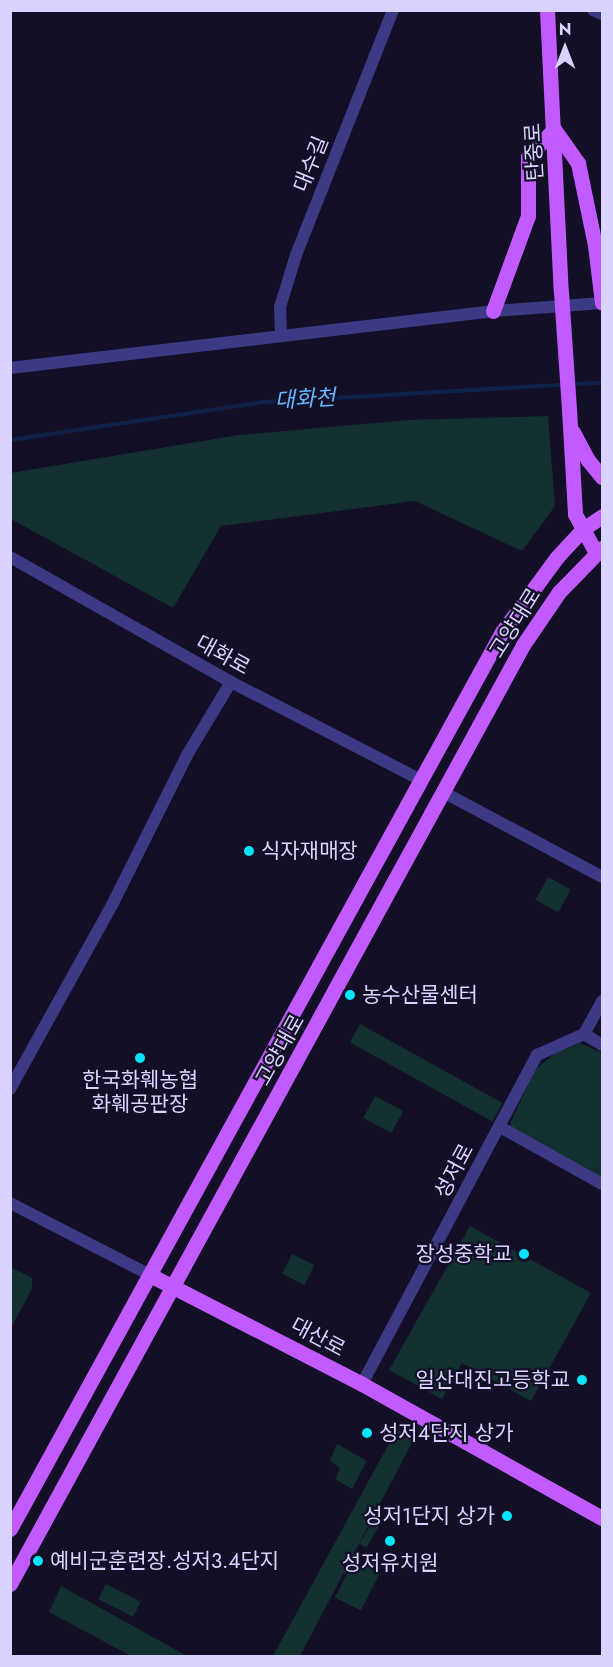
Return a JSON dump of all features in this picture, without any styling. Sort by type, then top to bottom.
[{"type":"main road","name":"탄중로","points":[[547,10],[570,427]]},
{"type":"main road","points":[[493,311],[528,216],[528,157],[554,129],[578,163],[595,245],[602,303]]},
{"type":"main road","points":[[570,427],[588,460],[603,477]]},
{"type":"main road","points":[[570,427],[575,514],[600,550]]},
{"type":"main road","name":"고양대로","points":[[10,1529],[502,632],[583,528],[603,516]]},
{"type":"main road","name":"고양대로","points":[[10,1584],[445,793],[523,645],[559,592],[600,550]]},
{"type":"main road","name":"대산로","points":[[150,1275],[362,1384],[603,1518]]},
{"type":"street","name":"대수길","points":[[281,335],[280,307],[296,255],[393,10]]},
{"type":"street","points":[[593,10],[603,14]]},
{"type":"street","points":[[10,368],[493,311],[602,303]]},
{"type":"street","name":"대화로","points":[[10,557],[231,682],[421,780]]},
{"type":"street","points":[[10,1089],[112,905],[187,755],[231,682]]},
{"type":"street","points":[[445,793],[603,878]]},
{"type":"street","points":[[603,1001],[584,1034],[603,1046]]},
{"type":"street","name":"성저로","points":[[362,1384],[537,1055],[584,1034]]},
{"type":"street","points":[[500,1127],[603,1185]]},
{"type":"street","name":"대산로","points":[[10,1203],[150,1275]]},
{"type":"green space","points":[[548,416],[555,506],[522,551],[415,501],[221,526],[173,608],[11,519],[11,473],[239,435],[408,420]]},
{"type":"green space","points":[[548,877],[571,890],[558,912],[535,900]]},
{"type":"green space","points":[[360,1024],[503,1103],[492,1121],[350,1042]]},
{"type":"green space","points":[[580,1043],[602,1053],[602,1179],[514,1132],[510,1123],[535,1070],[554,1054]]},
{"type":"green space","points":[[375,1096],[403,1111],[392,1133],[363,1118]]},
{"type":"green space","points":[[470,1226],[591,1293],[531,1401],[462,1363],[442,1399],[389,1370]]},
{"type":"green space","points":[[292,1254],[314,1265],[304,1285],[282,1274]]},
{"type":"green space","points":[[11,1267],[32,1278],[32,1289],[11,1328]]},
{"type":"green space","points":[[397,1429],[414,1439],[300,1656],[273,1656]]},
{"type":"green space","points":[[337,1444],[367,1461],[352,1489],[335,1479],[340,1468],[330,1461]]},
{"type":"green space","points":[[375,1517],[382,1521],[366,1548],[360,1544]]},
{"type":"green space","points":[[354,1560],[380,1573],[361,1611],[335,1597]]},
{"type":"green space","points":[[106,1584],[141,1602],[133,1617],[98,1599]]},
{"type":"green space","points":[[61,1586],[187,1656],[131,1656],[49,1612]]},
{"type":"waterway","name":"대화천","points":[[570,384],[602,383]]},
{"type":"waterway","name":"대화천","points":[[10,440],[265,402],[563,385]]},
{"type":"place","name":"식자재매장","points":[[249,851]]},
{"type":"place","name":"농수산물센터","points":[[350,995]]},
{"type":"place","name":"한국화훼농협 화훼공판장","points":[[140,1058]]},
{"type":"place","name":"장성중학교","points":[[524,1254]]},
{"type":"place","name":"일산대진고등학교","points":[[582,1380]]},
{"type":"place","name":"성저4단지 상가","points":[[367,1433]]},
{"type":"place","name":"성저1단지 상가","points":[[507,1516]]},
{"type":"place","name":"성저유치원","points":[[390,1541]]},
{"type":"place","name":"예비군훈련장.성저3.4단지","points":[[38,1561]]}]
